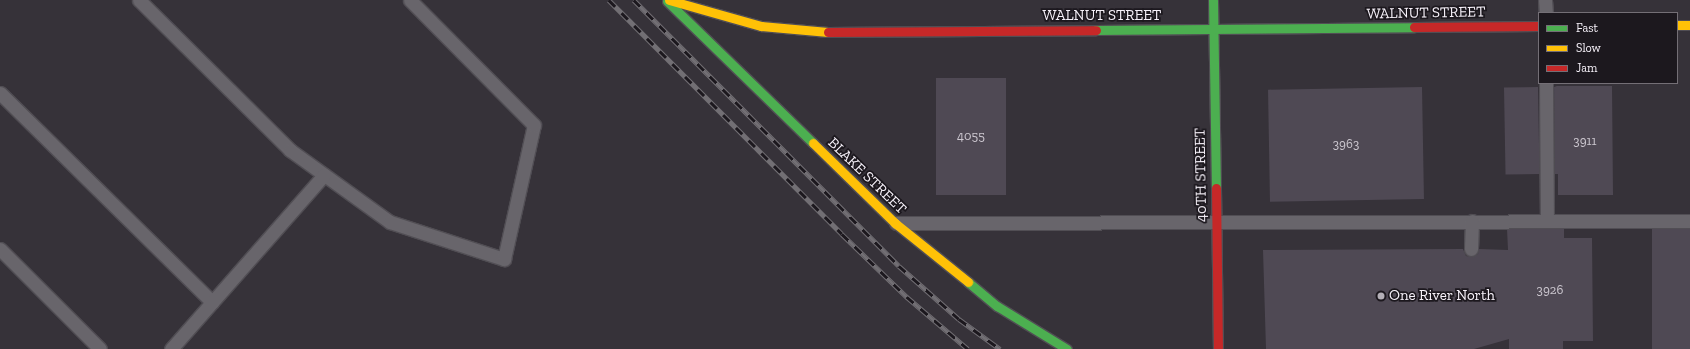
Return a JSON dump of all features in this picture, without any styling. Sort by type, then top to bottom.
[{"type":"street","name":"BLAKE STREET","points":[[666,0],[895,223],[997,306],[1067,349]]},
{"type":"street","name":"WALNUT STREET","points":[[669,0],[761,26],[829,32],[1538,26]]},
{"type":"street","name":"40TH STREET","points":[[1213,0],[1218,349]]},
{"type":"street","points":[[1678,25],[1690,25]]},
{"type":"lane","points":[[139,0],[290,150],[390,222],[504,259],[534,125],[410,0]]},
{"type":"lane","points":[[1546,0],[1546,12]]},
{"type":"lane","points":[[1546,84],[1547,221]]},
{"type":"lane","points":[[0,93],[212,302]]},
{"type":"lane","points":[[171,349],[324,175]]},
{"type":"lane","points":[[895,223],[1690,221]]},
{"type":"lane","points":[[1471,249],[1472,222]]},
{"type":"lane","points":[[0,249],[100,349]]},
{"type":"building","points":[[936,78],[1006,78],[1006,195],[936,195]]},
{"type":"building","points":[[1612,86],[1613,195],[1558,195],[1558,174],[1555,174],[1554,87]]},
{"type":"building","points":[[1422,87],[1424,199],[1270,202],[1268,90]]},
{"type":"building","points":[[1538,87],[1540,174],[1506,175],[1504,88]]},
{"type":"building","name":"One River North","points":[[1507,229],[1564,229],[1564,238],[1592,238],[1593,341],[1563,341],[1563,349],[1509,349],[1509,339],[1474,349],[1266,349],[1263,250],[1463,249],[1466,256],[1471,257],[1478,254],[1479,249],[1508,250]]},
{"type":"building","points":[[1652,229],[1690,229],[1690,349],[1652,349]]},
{"type":"railway","points":[[609,0],[842,234],[907,297],[968,349]]},
{"type":"railway","points":[[634,0],[899,266],[959,319],[1000,349]]},
{"type":"traffic: fast","points":[[1213,0],[1216,188]]},
{"type":"traffic: fast","points":[[667,1],[813,143]]},
{"type":"traffic: fast","points":[[1096,30],[1414,27]]},
{"type":"traffic: fast","points":[[968,282],[997,306],[1067,349]]},
{"type":"traffic: slow","points":[[669,0],[761,26],[828,32]]},
{"type":"traffic: slow","points":[[1678,25],[1690,25]]},
{"type":"traffic: slow","points":[[813,143],[895,223],[968,282]]},
{"type":"traffic: jam","points":[[1414,27],[1538,26]]},
{"type":"traffic: jam","points":[[828,32],[1096,30]]},
{"type":"traffic: jam","points":[[1216,188],[1218,349]]},
{"type":"place","name":"One River North","points":[[1381,296]]}]
